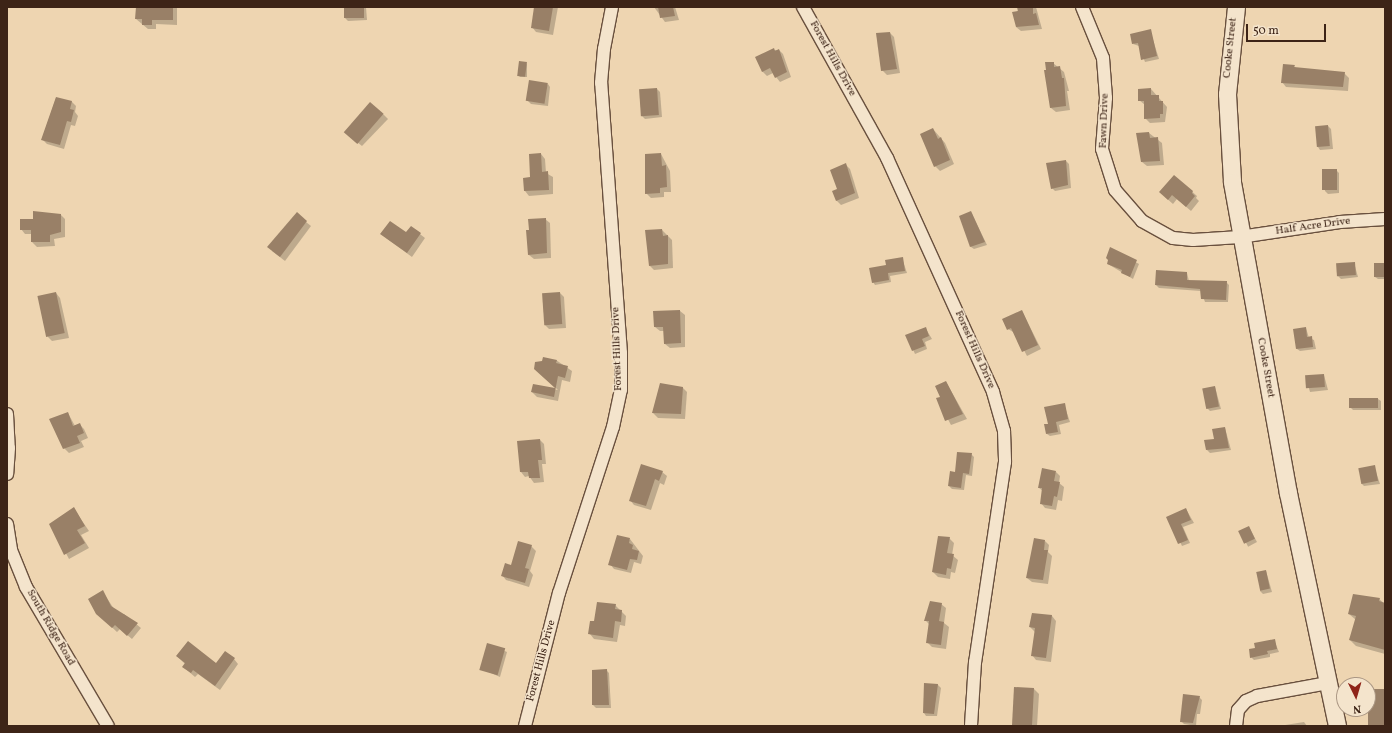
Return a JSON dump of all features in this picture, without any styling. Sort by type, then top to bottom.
[{"type":"main road","name":"Cooke Street","points":[[1236,7],[1227,86],[1227,125],[1240,237],[1288,493],[1337,726]]},
{"type":"street","name":"Forest Hills Drive","points":[[525,726],[559,593],[613,427],[621,390],[621,353],[601,83],[604,49],[612,7]]},
{"type":"street","name":"Forest Hills Drive","points":[[803,7],[887,158],[993,392],[1004,431],[1005,462],[975,662],[971,726]]},
{"type":"street","name":"Fawn Drive","points":[[1082,7],[1103,58],[1106,98],[1102,149],[1115,190],[1142,221],[1173,238],[1193,240],[1240,237]]},
{"type":"street","name":"Half Acre Drive","points":[[1240,237],[1340,222],[1385,219]]},
{"type":"street","points":[[7,414],[9,448],[7,474]]},
{"type":"street","name":"South Ridge Road","points":[[7,524],[11,550],[26,587],[108,726]]},
{"type":"street","points":[[1236,726],[1238,710],[1246,701],[1256,696],[1328,683]]},
{"type":"building","points":[[136,7],[173,7],[173,20],[152,20],[152,25],[142,25],[142,19],[135,19]]},
{"type":"building","points":[[344,7],[364,7],[364,18],[344,18]]},
{"type":"building","points":[[534,7],[553,7],[549,31],[531,28]]},
{"type":"building","points":[[658,7],[673,7],[675,16],[660,18]]},
{"type":"building","points":[[1017,7],[1033,7],[1033,14],[1036,13],[1039,25],[1016,27],[1012,12],[1018,11]]},
{"type":"building","points":[[1151,29],[1157,56],[1141,60],[1138,43],[1132,44],[1130,34]]},
{"type":"building","points":[[890,32],[897,69],[881,71],[876,33]]},
{"type":"building","points":[[774,48],[775,51],[779,49],[787,72],[775,78],[770,68],[762,72],[755,57]]},
{"type":"building","points":[[519,61],[527,62],[525,77],[517,76]]},
{"type":"building","points":[[1045,62],[1054,62],[1054,67],[1060,66],[1062,78],[1064,78],[1066,106],[1050,108],[1044,70],[1046,70]]},
{"type":"building","points":[[1283,64],[1295,65],[1294,67],[1345,72],[1343,87],[1281,83]]},
{"type":"building","points":[[529,80],[548,83],[544,104],[526,101]]},
{"type":"building","points":[[657,88],[659,115],[641,116],[639,89]]},
{"type":"building","points":[[1151,88],[1151,95],[1159,95],[1159,101],[1163,101],[1163,114],[1160,114],[1160,118],[1144,119],[1144,101],[1138,101],[1138,89]]},
{"type":"building","points":[[56,97],[72,101],[70,109],[74,110],[71,122],[67,121],[60,145],[41,140]]},
{"type":"building","points":[[370,102],[384,114],[357,144],[344,132]]},
{"type":"building","points":[[1328,125],[1330,146],[1317,147],[1315,126]]},
{"type":"building","points":[[933,128],[938,139],[941,137],[950,160],[934,167],[920,134]]},
{"type":"building","points":[[1149,132],[1150,138],[1158,137],[1160,161],[1141,162],[1136,133]]},
{"type":"building","points":[[541,153],[542,172],[548,171],[549,190],[524,191],[523,178],[530,177],[529,154]]},
{"type":"building","points":[[661,153],[662,166],[666,165],[667,187],[660,188],[660,193],[645,194],[645,154]]},
{"type":"building","points":[[1066,160],[1068,185],[1051,189],[1046,163]]},
{"type":"building","points":[[846,163],[855,193],[836,201],[832,191],[837,189],[830,170]]},
{"type":"building","points":[[1322,169],[1337,169],[1337,190],[1322,190]]},
{"type":"building","points":[[1174,175],[1193,191],[1192,193],[1195,196],[1186,207],[1172,195],[1168,200],[1159,192]]},
{"type":"building","points":[[33,211],[61,214],[61,232],[50,235],[50,242],[31,242],[31,230],[20,230],[20,219],[33,219]]},
{"type":"building","points":[[971,211],[985,242],[970,247],[959,216]]},
{"type":"building","points":[[297,212],[307,221],[280,257],[267,247]]},
{"type":"building","points":[[546,218],[547,253],[528,255],[526,230],[529,230],[528,219]]},
{"type":"building","points":[[390,221],[406,232],[411,226],[421,233],[407,253],[380,234]]},
{"type":"building","points":[[662,229],[663,236],[668,235],[668,264],[649,266],[645,230]]},
{"type":"building","points":[[1110,247],[1137,260],[1130,277],[1121,273],[1122,270],[1107,264],[1108,260],[1106,258]]},
{"type":"building","points":[[903,257],[905,271],[888,273],[889,280],[872,283],[869,268],[886,265],[885,260]]},
{"type":"building","points":[[1355,262],[1356,275],[1337,276],[1336,263]]},
{"type":"building","points":[[1374,263],[1385,263],[1385,277],[1374,277]]},
{"type":"building","points":[[1156,270],[1187,272],[1187,280],[1227,281],[1226,300],[1201,299],[1200,289],[1155,285]]},
{"type":"building","points":[[56,292],[65,333],[46,337],[37,296]]},
{"type":"building","points":[[560,292],[562,324],[544,325],[542,293]]},
{"type":"building","points":[[680,310],[681,343],[664,344],[663,327],[654,327],[653,311]]},
{"type":"building","points":[[1022,310],[1038,345],[1022,352],[1011,328],[1007,330],[1002,319]]},
{"type":"building","points":[[926,327],[929,336],[922,339],[925,346],[912,351],[905,335]]},
{"type":"building","points":[[1306,327],[1307,337],[1312,336],[1313,347],[1296,349],[1293,329]]},
{"type":"building","points":[[543,357],[557,360],[556,363],[568,366],[565,378],[558,376],[554,397],[531,392],[533,384],[555,388],[534,369],[535,362],[542,361]]},
{"type":"building","points":[[1324,374],[1325,387],[1306,388],[1305,375]]},
{"type":"building","points":[[946,381],[963,414],[945,421],[936,398],[940,397],[935,386]]},
{"type":"building","points":[[660,383],[683,387],[681,414],[652,413]]},
{"type":"building","points":[[1215,386],[1219,407],[1206,409],[1202,388]]},
{"type":"building","points":[[1349,398],[1378,398],[1378,408],[1349,408]]},
{"type":"building","points":[[1065,403],[1068,419],[1056,422],[1058,432],[1046,434],[1044,424],[1048,424],[1044,407]]},
{"type":"building","points":[[68,412],[73,426],[80,423],[84,433],[77,436],[80,443],[63,449],[49,419]]},
{"type":"building","points":[[1225,427],[1229,448],[1206,450],[1204,440],[1214,439],[1212,429]]},
{"type":"building","points":[[540,439],[542,460],[538,460],[540,478],[529,478],[528,472],[520,472],[517,441]]},
{"type":"building","points":[[957,452],[972,453],[969,474],[963,473],[961,488],[948,486],[950,471],[955,472]]},
{"type":"building","points":[[641,464],[663,471],[659,481],[655,479],[646,506],[629,501]]},
{"type":"building","points":[[1375,465],[1378,481],[1361,484],[1358,468]]},
{"type":"building","points":[[1042,468],[1056,471],[1054,481],[1060,482],[1057,497],[1054,496],[1052,506],[1040,504],[1042,488],[1038,488]]},
{"type":"building","points":[[74,507],[85,526],[77,530],[85,543],[64,555],[49,524]]},
{"type":"building","points":[[1186,508],[1191,520],[1181,524],[1188,540],[1178,544],[1166,517]]},
{"type":"building","points":[[1249,526],[1255,539],[1244,544],[1238,531]]},
{"type":"building","points":[[617,535],[630,538],[629,543],[633,545],[632,549],[639,551],[637,560],[630,559],[627,570],[608,565]]},
{"type":"building","points":[[938,536],[950,537],[947,553],[954,554],[951,569],[947,568],[946,575],[932,572]]},
{"type":"building","points":[[1034,538],[1045,540],[1044,550],[1048,550],[1043,580],[1026,578]]},
{"type":"building","points":[[518,541],[532,545],[525,568],[529,569],[525,583],[501,576],[505,563],[511,565]]},
{"type":"building","points":[[1266,570],[1270,589],[1260,591],[1256,572]]},
{"type":"building","points":[[103,590],[111,606],[138,623],[127,636],[115,625],[112,628],[96,614],[88,599]]},
{"type":"building","points":[[1353,594],[1380,598],[1379,601],[1385,603],[1385,650],[1349,640],[1356,616],[1348,614]]},
{"type":"building","points":[[930,601],[942,603],[939,621],[944,622],[941,645],[926,643],[929,621],[924,621]]},
{"type":"building","points":[[597,602],[616,604],[615,609],[622,610],[621,622],[615,621],[613,638],[588,634],[590,621],[594,621]]},
{"type":"building","points":[[1032,613],[1052,615],[1046,658],[1031,656],[1035,628],[1029,627]]},
{"type":"building","points":[[1275,639],[1277,649],[1267,651],[1268,654],[1250,658],[1249,649],[1255,648],[1254,643]]},
{"type":"building","points":[[188,641],[216,663],[225,651],[235,658],[215,686],[193,670],[191,673],[182,667],[185,663],[176,656]]},
{"type":"building","points":[[487,643],[505,648],[498,675],[479,670]]},
{"type":"building","points":[[607,669],[609,705],[592,705],[592,670]]},
{"type":"building","points":[[924,683],[938,684],[934,714],[923,713]]},
{"type":"building","points":[[1014,687],[1034,688],[1032,726],[1012,726]]},
{"type":"building","points":[[1376,689],[1385,689],[1385,726],[1368,726],[1368,717],[1376,717]]},
{"type":"building","points":[[1183,694],[1200,696],[1193,723],[1180,722]]}]
